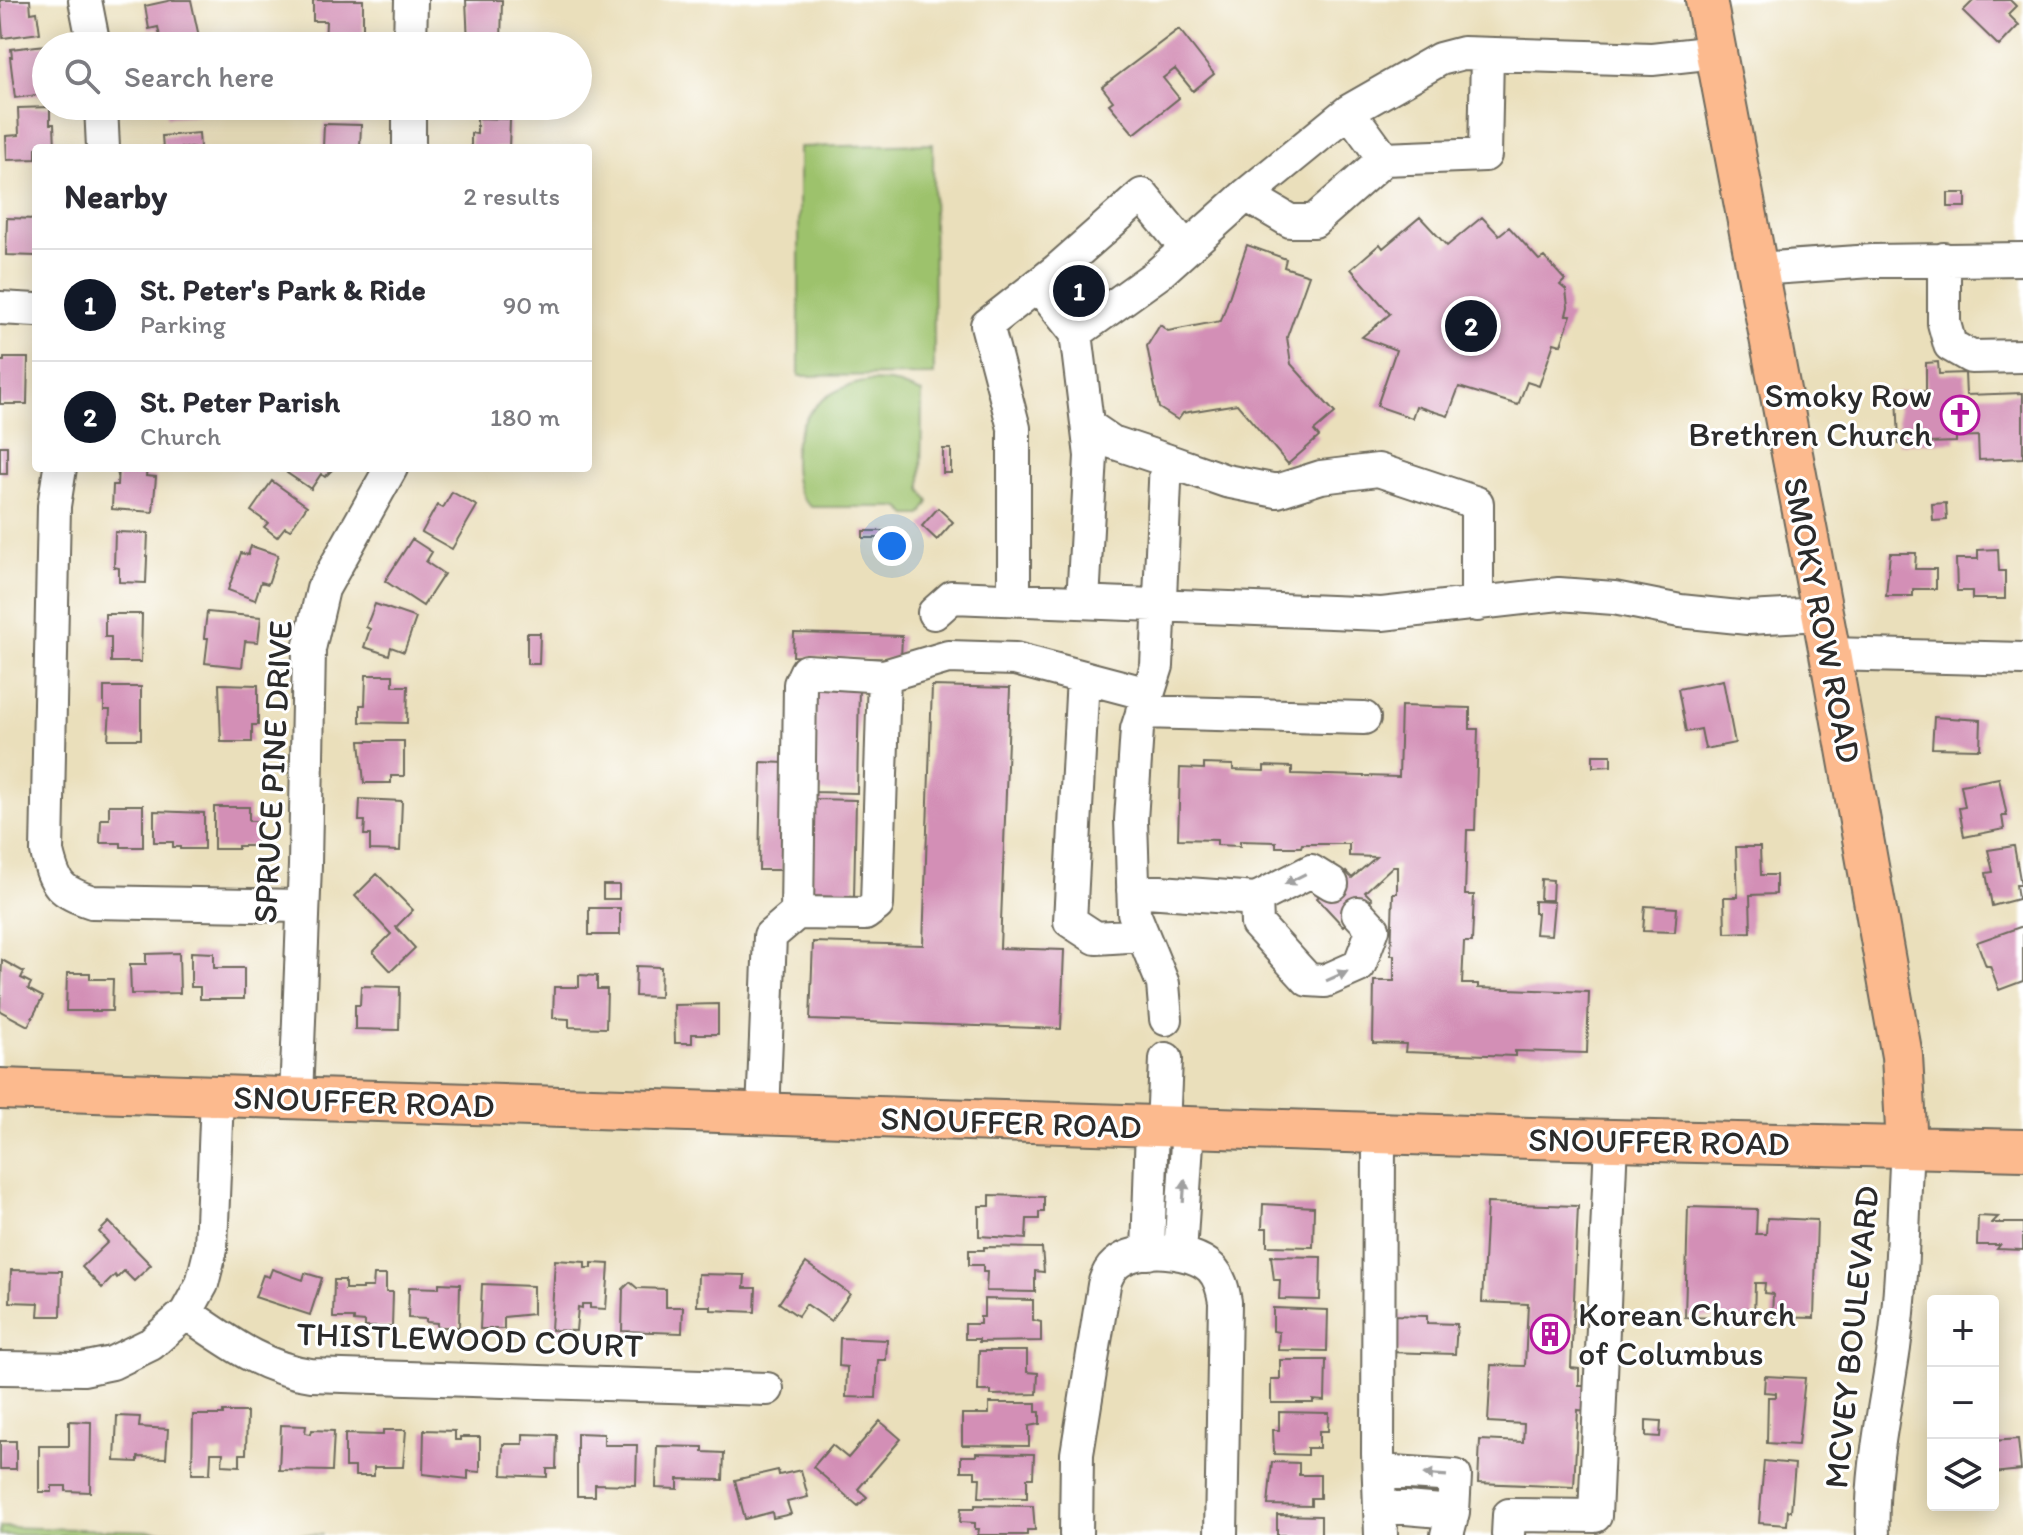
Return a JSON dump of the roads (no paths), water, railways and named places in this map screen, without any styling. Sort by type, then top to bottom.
[{"type":"main road","name":"SMOKY ROW ROAD","points":[[1706,0],[1830,654],[1902,1056],[1907,1147]]},
{"type":"main road","name":"SNOUFFER ROAD","points":[[0,1089],[1168,1127],[2023,1150]]},
{"type":"street","points":[[85,0],[91,32]]},
{"type":"street","points":[[410,32],[411,0]]},
{"type":"street","points":[[1076,333],[1158,274],[1246,195],[1349,111],[1440,59],[1463,53],[1652,59],[1716,52]]},
{"type":"street","points":[[1246,195],[1290,221],[1314,221],[1384,159],[1485,155],[1487,54]]},
{"type":"street","points":[[1349,111],[1384,159]]},
{"type":"street","points":[[102,120],[103,144]]},
{"type":"street","points":[[409,120],[409,144]]},
{"type":"street","points":[[1014,600],[1014,428],[987,325],[1142,195],[1186,248]]},
{"type":"street","points":[[1757,269],[1944,259],[2023,259]]},
{"type":"street","points":[[1944,259],[1944,323],[1950,345],[1971,357],[2023,356]]},
{"type":"street","points":[[1038,285],[1076,333],[1090,427],[1083,602]]},
{"type":"street","points":[[0,308],[32,310]]},
{"type":"street","points":[[1090,427],[1112,442],[1226,481],[1277,491],[1321,477],[1378,470],[1477,503],[1477,605]]},
{"type":"street","points":[[1166,460],[1157,666],[1137,729],[1131,820],[1134,913],[1163,984],[1166,1019],[1177,1027],[1176,1055],[1166,1059],[1168,1127],[1180,1254]]},
{"type":"street","points":[[59,472],[54,506],[47,837],[53,876],[69,894],[92,902],[302,906]]},
{"type":"street","name":"SPRUCE PINE DRIVE","points":[[296,1098],[309,649],[316,614],[333,568],[389,472]]},
{"type":"street","points":[[934,613],[952,597],[1382,614],[1559,594],[1614,598],[1680,611],[1748,618],[1822,614]]},
{"type":"street","points":[[1830,654],[2023,659]]},
{"type":"street","points":[[797,913],[800,684],[806,671],[884,676],[948,657],[1015,659],[1083,677],[1145,703],[1364,718]]},
{"type":"street","points":[[763,1114],[770,936],[797,913],[865,914],[877,905],[884,676]]},
{"type":"street","points":[[1083,677],[1070,921],[1096,938],[1143,935]]},
{"type":"street","points":[[1257,911],[1311,871],[1332,884]]},
{"type":"street","points":[[1133,890],[1257,911],[1308,980],[1325,981],[1359,966],[1373,929],[1358,913]]},
{"type":"street","points":[[0,1368],[83,1369],[112,1363],[151,1344],[186,1313],[202,1284],[211,1248],[217,1096]]},
{"type":"street","points":[[1148,1253],[1168,1127]]},
{"type":"street","points":[[1379,1133],[1379,1471],[1381,1520],[1450,1524],[1455,1476],[1379,1471]]},
{"type":"street","points":[[1508,1535],[1509,1515],[1580,1525],[1595,1516],[1611,1140]]},
{"type":"street","name":"MCVEY BOULEVARD","points":[[1873,1535],[1872,1503],[1878,1444],[1894,1345],[1907,1147]]},
{"type":"street","points":[[1076,1535],[1077,1454],[1104,1285],[1115,1265],[1124,1258],[1148,1253],[1193,1257],[1212,1269],[1219,1279],[1225,1302],[1221,1535]]},
{"type":"street","name":"THISTLEWOOD COURT","points":[[186,1313],[258,1361],[278,1369],[311,1375],[767,1389]]},
{"type":"place","name":"St. Peter's Park & Ride","points":[[1079,291]]},
{"type":"place","name":"St. Peter Parish","points":[[1471,326]]},
{"type":"place","name":"Smoky Row Brethren Church","points":[[1960,415]]},
{"type":"place","name":"Korean Church of Columbus","points":[[1550,1334]]}]
